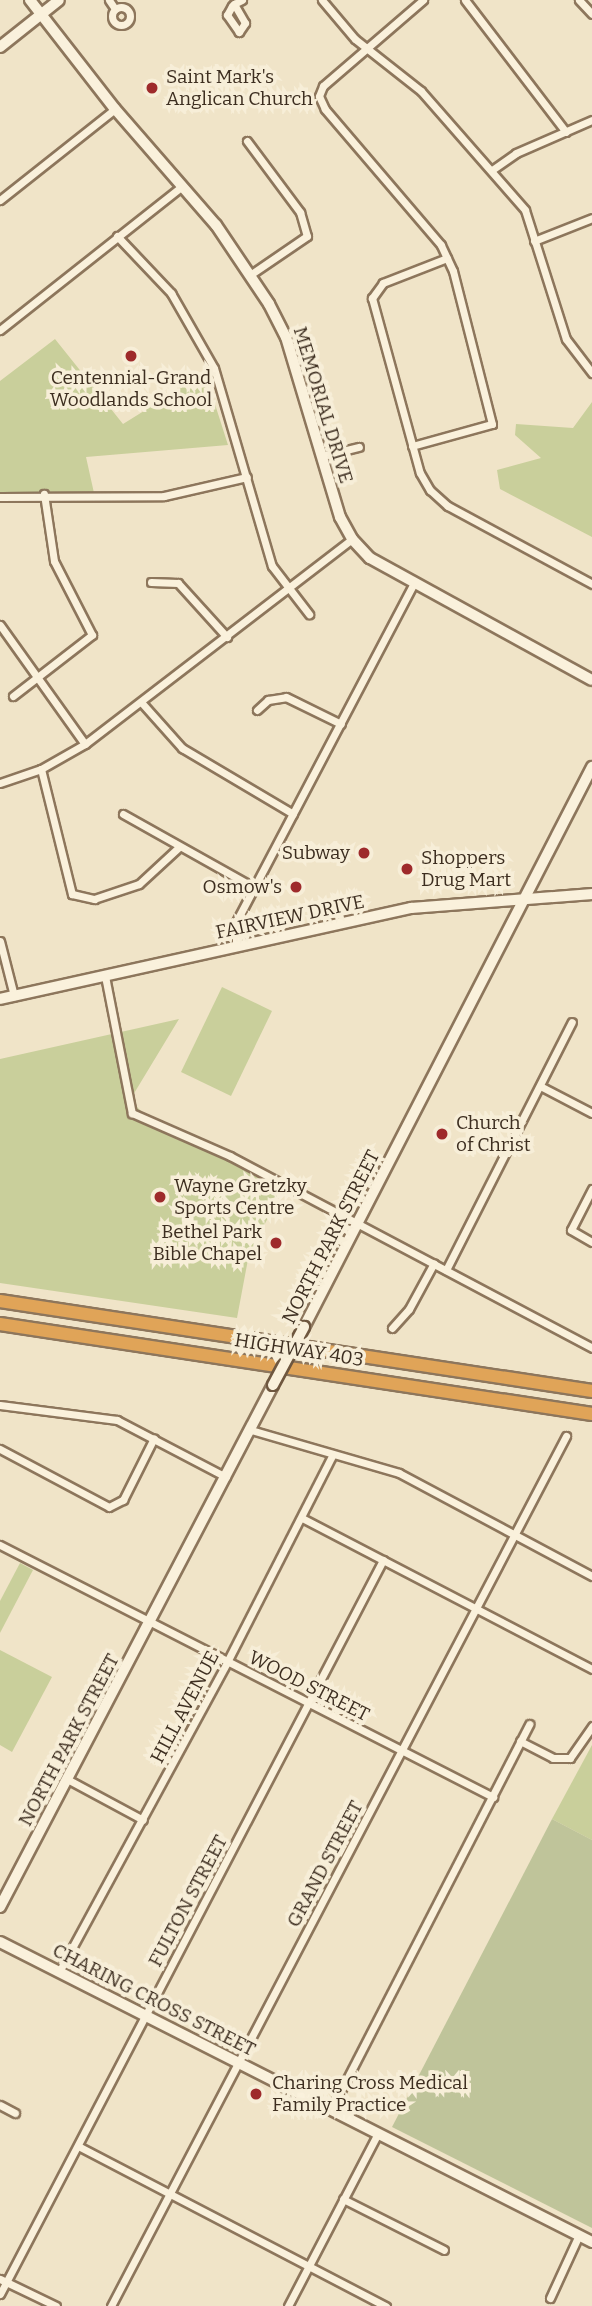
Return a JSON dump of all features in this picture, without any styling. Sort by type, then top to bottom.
[{"type":"highway","name":"HIGHWAY 403","points":[[0,1301],[592,1391]]},
{"type":"highway","name":"HIGHWAY 403","points":[[0,1324],[592,1414]]},
{"type":"main road","name":"MEMORIAL DRIVE","points":[[30,0],[115,108],[216,225],[250,275],[286,337],[321,456],[352,539],[370,558],[592,680]]},
{"type":"main road","points":[[0,47],[59,0]]},
{"type":"main road","name":"NORTH PARK STREET","points":[[0,1908],[251,1430],[522,899],[592,768]]},
{"type":"main road","name":"FAIRVIEW DRIVE","points":[[0,999],[411,908],[592,894]]},
{"type":"main road","name":"CHARING CROSS STREET","points":[[0,1942],[592,2242]]},
{"type":"street","points":[[109,0],[115,9]]},
{"type":"street","points":[[234,4],[242,0]]},
{"type":"street","points":[[322,0],[346,30],[421,91],[525,210],[566,339],[592,373]]},
{"type":"street","points":[[412,446],[492,424],[447,258],[321,103],[323,86],[423,0]]},
{"type":"street","points":[[465,0],[566,132]]},
{"type":"street","points":[[579,0],[592,14]]},
{"type":"street","points":[[0,200],[115,108]]},
{"type":"street","points":[[492,170],[516,153],[592,120]]},
{"type":"street","points":[[247,141],[300,212],[307,236],[250,275]]},
{"type":"street","points":[[0,330],[181,187]]},
{"type":"street","points":[[534,241],[592,218]]},
{"type":"street","points":[[117,236],[171,293],[214,368],[272,566],[309,614]]},
{"type":"street","points":[[447,258],[383,283],[373,292],[412,446],[426,485],[442,502],[592,584]]},
{"type":"street","points":[[321,456],[359,447]]},
{"type":"street","points":[[0,497],[44,494],[163,496],[247,477]]},
{"type":"street","points":[[13,696],[92,635],[54,561],[44,494]]},
{"type":"street","points":[[0,783],[41,769],[85,744],[352,539]]},
{"type":"street","points":[[151,582],[178,583],[227,637]]},
{"type":"street","points":[[236,946],[236,922],[414,583]]},
{"type":"street","points":[[0,625],[85,744]]},
{"type":"street","points":[[257,710],[268,700],[286,697],[341,724]]},
{"type":"street","points":[[141,702],[182,748],[293,814]]},
{"type":"street","points":[[41,769],[72,894],[94,899],[139,884],[179,847]]},
{"type":"street","points":[[123,814],[255,888]]},
{"type":"street","points":[[0,941],[14,996]]},
{"type":"street","points":[[105,976],[132,1113],[219,1151],[592,1348]]},
{"type":"street","points":[[446,1270],[542,1087],[572,1022]]},
{"type":"street","points":[[542,1087],[592,1113]]},
{"type":"street","points":[[592,1189],[571,1230],[592,1242]]},
{"type":"street","points":[[392,1328],[409,1309],[434,1264]]},
{"type":"street","points":[[0,1405],[117,1420],[226,1476]]},
{"type":"street","points":[[251,1430],[399,1473],[592,1576]]},
{"type":"street","name":"GRAND STREET","points":[[111,2306],[566,1436]]},
{"type":"street","points":[[0,1448],[109,1507],[123,1500],[154,1438]]},
{"type":"street","name":"HILL AVENUE","points":[[59,1972],[227,1662],[333,1454]]},
{"type":"street","points":[[302,1518],[592,1669]]},
{"type":"street","name":"WOOD STREET","points":[[0,1545],[493,1797]]},
{"type":"street","name":"FULTON STREET","points":[[0,2294],[3,2280],[80,2147],[383,1560]]},
{"type":"street","points":[[331,2110],[529,1724]]},
{"type":"street","points":[[520,1741],[553,1758],[570,1758],[592,1726]]},
{"type":"street","points":[[67,1779],[143,1820]]},
{"type":"street","points":[[0,2105],[15,2112]]},
{"type":"street","points":[[288,2306],[377,2133]]},
{"type":"street","points":[[80,2147],[386,2306]]},
{"type":"street","points":[[343,2200],[444,2250]]},
{"type":"street","points":[[550,2298],[579,2235]]},
{"type":"street","points":[[3,2280],[56,2306]]},
{"type":"green space","points":[[55,339],[123,424],[205,373],[228,445],[86,457],[94,493],[0,497],[0,381]]},
{"type":"green space","points":[[592,402],[592,537],[500,489],[497,470],[541,458],[515,435],[516,424],[573,428]]},
{"type":"green space","points":[[222,987],[272,1011],[231,1096],[181,1072]]},
{"type":"green space","points":[[179,1019],[130,1100],[148,1118],[282,1191],[249,1254],[237,1318],[0,1283],[0,1059]]},
{"type":"green space","points":[[20,1563],[33,1570],[0,1633],[0,1601]]},
{"type":"green space","points":[[0,1650],[52,1677],[12,1752],[0,1745]]},
{"type":"green space","points":[[592,1745],[592,1840],[552,1819]]},
{"type":"green space","points":[[552,1819],[592,1840],[592,2228],[392,2127]]},
{"type":"place","name":"Saint Mark's Anglican Church","points":[[152,88]]},
{"type":"place","name":"Centennial-Grand Woodlands School","points":[[131,356]]},
{"type":"place","name":"Subway","points":[[364,853]]},
{"type":"place","name":"Shoppers Drug Mart","points":[[407,869]]},
{"type":"place","name":"Osmow's","points":[[296,887]]},
{"type":"place","name":"Church of Christ","points":[[442,1134]]},
{"type":"place","name":"Wayne Gretzky Sports Centre","points":[[160,1197]]},
{"type":"place","name":"Bethel Park Bible Chapel","points":[[276,1243]]},
{"type":"place","name":"Charing Cross Medical Family Practice","points":[[256,2094]]}]
